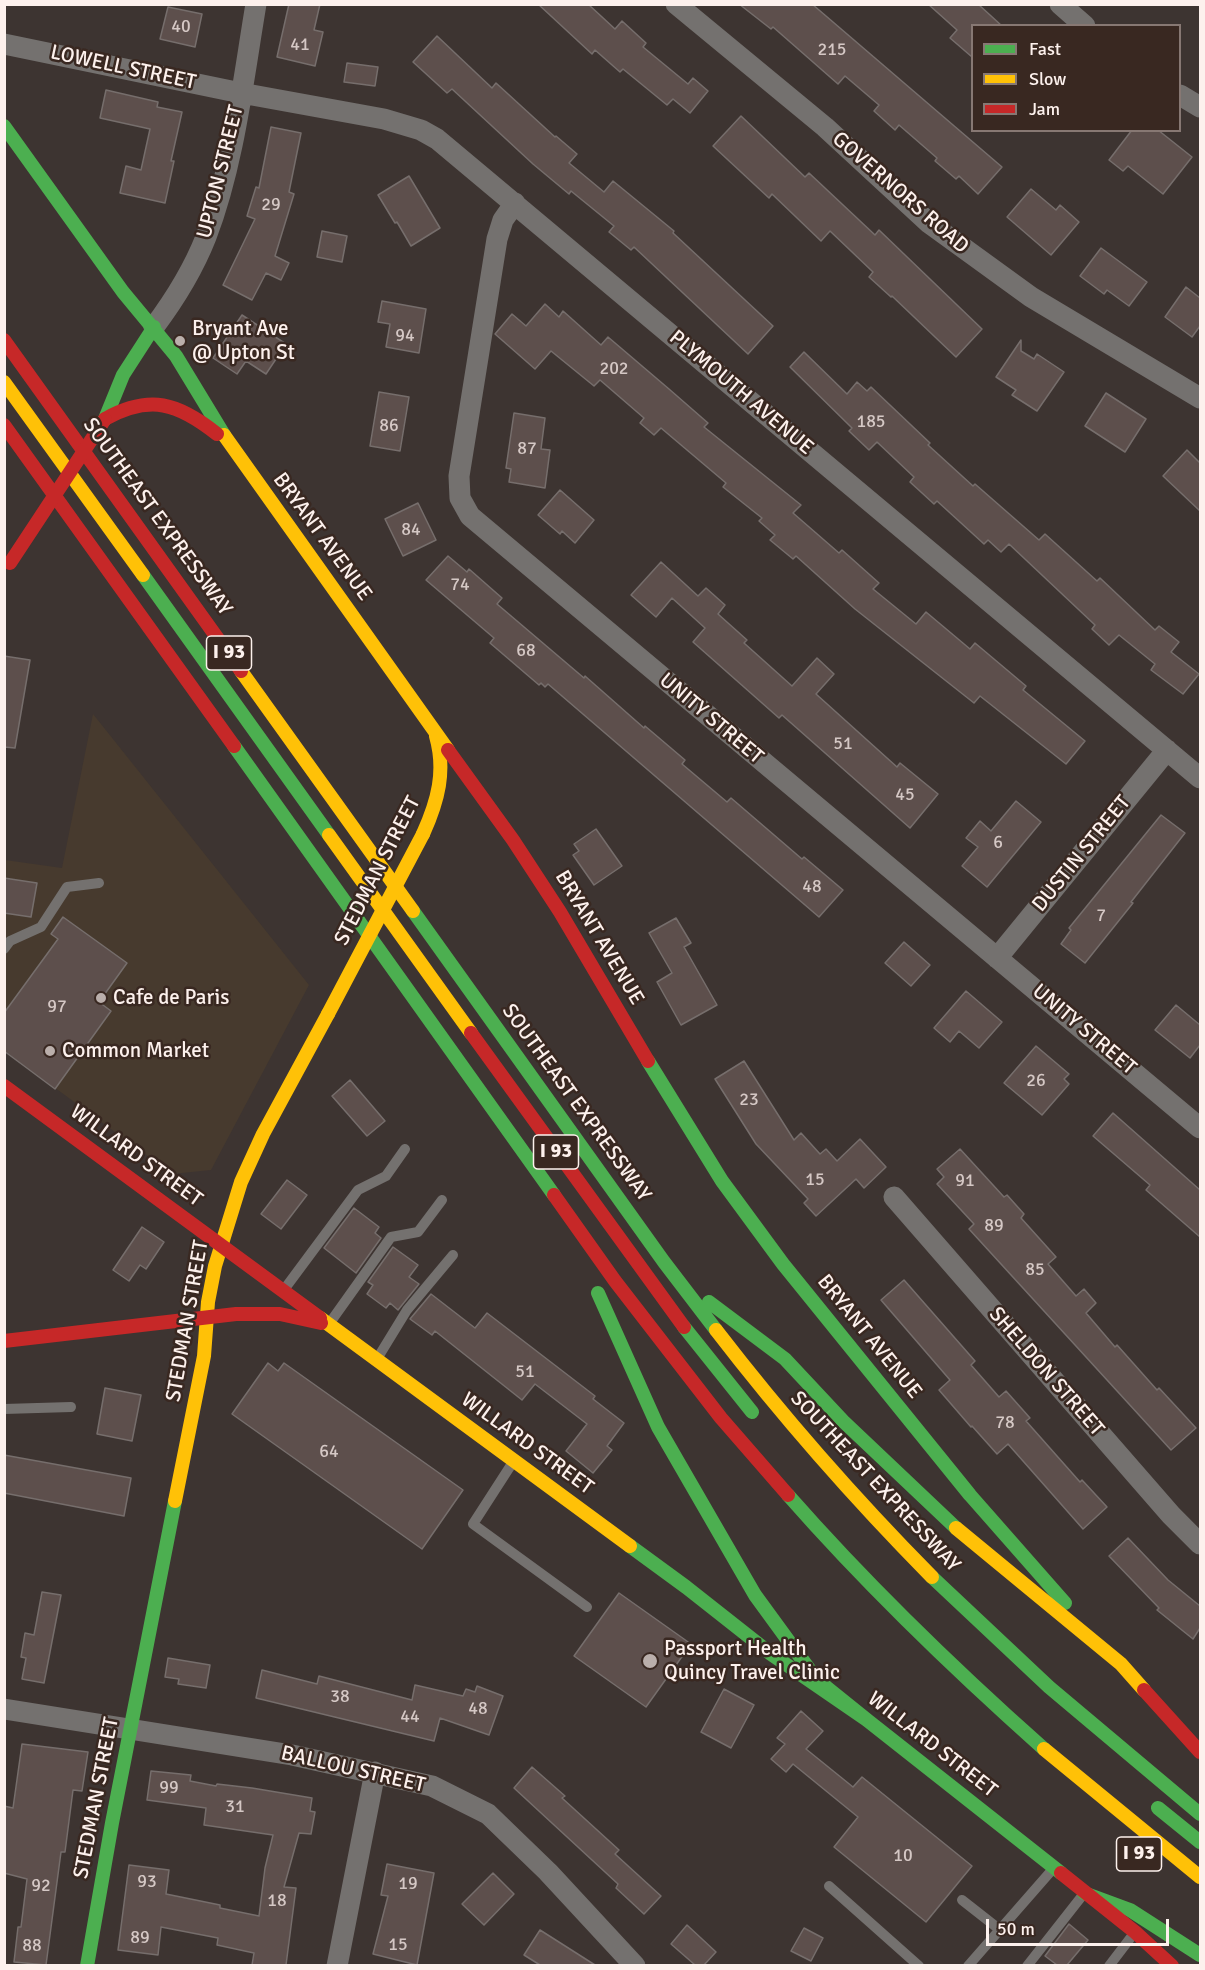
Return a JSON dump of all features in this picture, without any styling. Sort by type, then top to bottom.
[{"type":"main road","name":"BRYANT AVENUE","points":[[4,126],[123,292],[176,356],[234,450],[537,876],[692,1135],[755,1228],[970,1495],[1028,1562],[1121,1664],[1200,1734]]},
{"type":"main road","points":[[7,568],[105,419],[123,375],[154,327]]},
{"type":"main road","name":"SOUTHEAST EXPRESSWAY","points":[[4,340],[676,1278],[775,1405],[832,1472],[906,1551],[1047,1686],[1200,1814]]},
{"type":"main road","name":"I 93","points":[[4,382],[583,1189],[688,1332],[758,1419]]},
{"type":"main road","points":[[105,419],[136,405],[160,404],[189,413],[204,423],[234,450]]},
{"type":"main road","name":"I 93","points":[[4,424],[615,1281],[722,1418],[834,1547],[968,1682],[1057,1761],[1200,1877]]},
{"type":"main road","points":[[32,500],[53,529]]},
{"type":"main road","name":"STEDMAN STREET","points":[[87,1965],[112,1823],[204,1356],[211,1286],[221,1246],[252,1159],[423,834],[436,804],[443,776],[439,745],[432,726]]},
{"type":"main road","points":[[352,946],[366,966]]},
{"type":"main road","name":"WILLARD STREET","points":[[4,1086],[686,1587],[771,1654],[867,1720],[1135,1932],[1165,1963]]},
{"type":"main road","points":[[676,1278],[785,1359],[843,1421],[941,1515],[1121,1664],[1200,1752]]},
{"type":"main road","points":[[638,1346],[595,1288],[658,1427],[755,1595],[784,1638],[809,1669],[826,1687],[867,1720]]},
{"type":"main road","points":[[4,1341],[207,1317],[273,1314],[332,1326]]},
{"type":"main road","name":"I 93","points":[[1151,1803],[1200,1842]]},
{"type":"main road","points":[[1084,1893],[1130,1910],[1200,1955]]},
{"type":"street","name":"UPTON STREET","points":[[154,327],[180,290],[206,236],[223,178],[241,93],[256,4]]},
{"type":"street","name":"GOVERNORS ROAD","points":[[676,4],[825,128],[929,223],[1030,297],[1200,398]]},
{"type":"street","points":[[1060,4],[1083,24]]},
{"type":"street","name":"LOWELL STREET","points":[[4,44],[241,93]]},
{"type":"street","name":"PLYMOUTH AVENUE","points":[[241,93],[384,119],[421,130],[437,139],[1200,778]]},
{"type":"street","points":[[1181,96],[1200,107]]},
{"type":"street","name":"UNITY STREET","points":[[514,203],[503,220],[497,239],[459,476],[460,498],[464,507],[477,524],[1200,1128]]},
{"type":"street","name":"DUSTIN STREET","points":[[997,958],[1167,750]]},
{"type":"street","name":"SHELDON STREET","points":[[894,1197],[1171,1515],[1200,1544]]},
{"type":"street","name":"BALLOU STREET","points":[[4,1708],[292,1755],[432,1786],[488,1814],[548,1872],[635,1965]]},
{"type":"street","points":[[338,1965],[375,1772]]},
{"type":"lane","points":[[4,948],[10,941],[41,927],[67,887],[99,883]]},
{"type":"lane","points":[[283,1291],[358,1190],[386,1176],[405,1149]]},
{"type":"lane","points":[[332,1326],[391,1238],[418,1232],[442,1200]]},
{"type":"lane","points":[[377,1359],[407,1310],[453,1255]]},
{"type":"lane","points":[[4,1409],[71,1407]]},
{"type":"lane","points":[[513,1460],[473,1524],[587,1607]]},
{"type":"lane","points":[[968,1965],[1054,1868]]},
{"type":"lane","points":[[829,1886],[919,1965]]},
{"type":"lane","points":[[1027,1965],[1084,1893]]},
{"type":"lane","points":[[962,1900],[999,1929]]},
{"type":"lane","points":[[1109,1965],[1135,1932]]},
{"type":"shaded area","points":[[93,714],[309,985],[211,1170],[172,1174],[5,1051],[5,860],[62,868]]},
{"type":"building","points":[[289,4],[320,4],[314,30],[323,32],[315,66],[277,57]]},
{"type":"building","points":[[538,4],[588,4],[615,29],[622,21],[646,43],[643,47],[688,84],[693,78],[708,91],[690,113],[673,99],[667,105],[623,69],[620,72],[595,50],[592,54]]},
{"type":"building","points":[[739,4],[812,4],[1002,167],[978,194],[959,176],[956,179],[935,161],[937,158],[899,125],[895,130],[874,111],[879,105],[845,76],[838,84],[773,27],[771,29]]},
{"type":"building","points":[[928,4],[978,4],[1000,24],[971,24],[971,56],[950,38],[957,30]]},
{"type":"building","points":[[168,7],[202,14],[195,47],[160,39]]},
{"type":"building","points":[[437,36],[492,88],[496,83],[577,154],[569,163],[604,192],[613,181],[674,231],[673,233],[773,326],[748,354],[634,247],[631,250],[609,232],[614,226],[571,191],[569,194],[533,164],[452,89],[447,93],[413,62]]},
{"type":"building","points":[[347,63],[378,67],[375,86],[344,82]]},
{"type":"building","points":[[106,90],[158,102],[157,107],[182,112],[171,161],[174,161],[165,203],[120,193],[126,166],[141,170],[150,129],[100,118]]},
{"type":"building","points":[[741,116],[805,177],[809,173],[875,235],[879,230],[982,329],[956,357],[869,277],[873,272],[830,231],[821,241],[772,194],[769,198],[713,146]]},
{"type":"building","points":[[271,127],[301,133],[289,192],[294,194],[275,256],[289,263],[281,280],[266,273],[252,300],[223,285],[255,219],[247,216],[256,187],[259,188]]},
{"type":"building","points":[[1130,132],[1161,132],[1192,157],[1163,194],[1128,166],[1123,171],[1109,160]]},
{"type":"building","points":[[409,176],[440,228],[411,246],[378,195]]},
{"type":"building","points":[[1031,189],[1056,210],[1060,205],[1079,222],[1051,255],[1007,217]]},
{"type":"building","points":[[322,231],[347,236],[342,262],[317,257]]},
{"type":"building","points":[[1101,248],[1147,282],[1129,306],[1107,290],[1104,294],[1080,276]]},
{"type":"building","points":[[1186,287],[1200,298],[1200,326],[1192,337],[1165,317]]},
{"type":"building","points":[[382,301],[426,309],[419,353],[386,347],[390,324],[378,322]]},
{"type":"building","points":[[545,304],[559,317],[563,311],[601,345],[608,337],[669,389],[708,423],[704,427],[801,505],[793,513],[839,553],[842,550],[879,583],[873,589],[916,624],[926,612],[970,649],[975,643],[1026,686],[1023,690],[1085,741],[1066,764],[980,696],[974,703],[855,609],[796,556],[793,559],[770,540],[775,535],[759,521],[762,518],[723,487],[726,483],[661,428],[654,435],[640,423],[644,418],[600,380],[594,386],[551,351],[535,369],[495,334],[512,314],[526,326]]},
{"type":"building","points":[[242,315],[286,344],[266,374],[246,361],[237,374],[213,358]]},
{"type":"building","points":[[1021,340],[1021,351],[1034,359],[1037,354],[1064,372],[1037,411],[1012,395],[1016,390],[996,377]]},
{"type":"building","points":[[804,352],[847,394],[857,382],[867,391],[871,387],[930,443],[928,445],[973,486],[975,484],[1039,540],[1045,534],[1097,581],[1100,578],[1155,630],[1159,626],[1179,642],[1171,652],[1199,674],[1183,694],[1151,670],[1155,664],[1119,635],[1109,645],[1092,629],[1095,625],[1009,544],[1001,552],[988,540],[984,544],[937,501],[934,504],[910,482],[914,477],[877,442],[869,450],[849,431],[852,428],[790,367]]},
{"type":"building","points":[[379,392],[409,397],[400,451],[370,446]]},
{"type":"building","points":[[1106,393],[1146,419],[1125,452],[1085,426]]},
{"type":"building","points":[[514,413],[545,418],[541,449],[550,450],[545,488],[509,482],[511,469],[506,468]]},
{"type":"building","points":[[1187,450],[1200,463],[1200,511],[1163,476]]},
{"type":"building","points":[[560,490],[594,520],[575,543],[562,531],[560,534],[538,515]]},
{"type":"building","points":[[418,503],[436,540],[403,556],[385,519]]},
{"type":"building","points":[[448,556],[467,572],[469,569],[502,598],[497,604],[685,760],[682,764],[727,802],[731,798],[802,859],[804,857],[843,890],[819,917],[548,684],[545,687],[541,683],[539,685],[490,643],[494,638],[426,580]]},
{"type":"building","points":[[661,562],[698,596],[706,588],[725,605],[718,614],[747,640],[744,643],[792,686],[817,658],[834,674],[816,694],[897,767],[900,763],[938,794],[910,828],[782,715],[779,718],[693,642],[705,628],[672,598],[656,617],[631,595]]},
{"type":"building","points":[[4,656],[30,660],[15,748],[4,747]]},
{"type":"building","points":[[1016,801],[1041,822],[987,887],[962,866],[978,847],[966,838],[980,821],[991,831]]},
{"type":"building","points":[[1161,815],[1185,833],[1085,963],[1061,944],[1071,930],[1069,928]]},
{"type":"building","points":[[596,829],[622,866],[594,885],[573,855],[579,851],[574,844]]},
{"type":"building","points":[[4,878],[37,883],[31,917],[4,913]]},
{"type":"building","points":[[63,917],[127,963],[99,1002],[111,1011],[55,1089],[4,1051],[4,1013],[58,939],[51,934]]},
{"type":"building","points":[[676,918],[691,943],[684,947],[717,1005],[681,1025],[657,982],[672,973],[649,933]]},
{"type":"building","points":[[904,942],[930,965],[911,986],[885,963]]},
{"type":"building","points":[[966,991],[1002,1022],[979,1048],[959,1031],[950,1042],[934,1028]]},
{"type":"building","points":[[1176,1005],[1200,1025],[1200,1045],[1190,1058],[1155,1030]]},
{"type":"building","points":[[1036,1046],[1069,1074],[1064,1079],[1069,1084],[1042,1115],[1004,1083]]},
{"type":"building","points":[[744,1061],[794,1140],[801,1133],[820,1154],[826,1149],[837,1161],[860,1139],[886,1167],[864,1188],[856,1179],[816,1216],[804,1203],[808,1199],[756,1144],[715,1079]]},
{"type":"building","points":[[350,1080],[385,1121],[367,1136],[332,1096]]},
{"type":"building","points":[[1113,1113],[1200,1190],[1200,1237],[1146,1190],[1150,1185],[1093,1136]]},
{"type":"building","points":[[960,1149],[1004,1197],[1007,1195],[1024,1214],[1021,1218],[1056,1257],[1048,1264],[1076,1296],[1084,1289],[1096,1303],[1086,1313],[1115,1347],[1117,1345],[1157,1390],[1159,1388],[1196,1428],[1171,1450],[969,1229],[974,1224],[937,1184],[944,1177],[937,1169]]},
{"type":"building","points":[[287,1180],[307,1195],[281,1229],[261,1214]]},
{"type":"building","points":[[354,1208],[379,1227],[375,1233],[381,1238],[356,1273],[324,1248]]},
{"type":"building","points":[[142,1227],[164,1242],[146,1269],[140,1265],[129,1281],[113,1270]]},
{"type":"building","points":[[393,1247],[418,1265],[409,1277],[419,1284],[398,1310],[390,1303],[386,1308],[367,1294],[373,1285],[368,1282]]},
{"type":"building","points":[[904,1280],[975,1361],[971,1365],[999,1397],[1006,1391],[1030,1418],[1026,1421],[1080,1482],[1082,1480],[1107,1507],[1083,1529],[1008,1444],[997,1454],[939,1390],[950,1380],[881,1300]]},
{"type":"building","points":[[431,1294],[475,1328],[487,1313],[595,1396],[593,1399],[624,1423],[607,1446],[612,1450],[593,1473],[566,1451],[587,1424],[535,1384],[522,1400],[435,1331],[432,1335],[410,1319]]},
{"type":"building","points":[[268,1363],[278,1371],[284,1363],[463,1490],[422,1549],[232,1414]]},
{"type":"building","points":[[105,1388],[141,1395],[132,1441],[97,1434]]},
{"type":"building","points":[[4,1455],[131,1478],[124,1516],[4,1493]]},
{"type":"building","points":[[1128,1538],[1168,1580],[1200,1606],[1200,1628],[1193,1639],[1157,1610],[1159,1608],[1109,1556]]},
{"type":"building","points":[[42,1592],[61,1595],[44,1683],[22,1679],[26,1658],[21,1657],[25,1633],[34,1635]]},
{"type":"building","points":[[619,1593],[691,1644],[646,1707],[574,1656]]},
{"type":"building","points":[[168,1658],[210,1665],[206,1688],[178,1684],[179,1679],[165,1677]]},
{"type":"building","points":[[262,1670],[317,1684],[319,1676],[412,1700],[415,1685],[463,1696],[466,1689],[475,1692],[477,1686],[503,1696],[489,1735],[440,1718],[434,1741],[256,1698]]},
{"type":"building","points":[[724,1689],[754,1705],[731,1748],[701,1732]]},
{"type":"building","points":[[801,1711],[823,1731],[806,1749],[853,1787],[862,1777],[972,1866],[926,1922],[834,1847],[858,1817],[793,1764],[786,1772],[771,1759],[785,1744],[777,1738]]},
{"type":"building","points":[[22,1744],[88,1752],[82,1791],[73,1790],[65,1852],[61,1852],[46,1965],[14,1962],[27,1879],[4,1873],[4,1806],[13,1808]]},
{"type":"building","points":[[532,1767],[619,1850],[615,1854],[661,1896],[644,1914],[616,1888],[618,1884],[514,1788]]},
{"type":"building","points":[[151,1771],[191,1775],[190,1781],[216,1786],[217,1784],[252,1788],[312,1798],[310,1811],[315,1812],[311,1834],[299,1833],[284,1887],[296,1888],[286,1965],[252,1965],[254,1953],[217,1945],[218,1938],[161,1927],[158,1955],[118,1950],[129,1865],[169,1870],[166,1894],[259,1916],[265,1868],[273,1835],[204,1825],[206,1808],[147,1800]]},
{"type":"building","points":[[387,1864],[434,1873],[417,1965],[373,1954],[388,1896],[381,1895]]},
{"type":"building","points":[[493,1873],[514,1894],[484,1925],[462,1904]]},
{"type":"building","points":[[1069,1924],[1088,1940],[1067,1965],[1057,1965],[1045,1956]]},
{"type":"building","points":[[687,1925],[716,1952],[704,1965],[695,1965],[671,1944]]},
{"type":"building","points":[[804,1928],[823,1938],[811,1961],[791,1951]]},
{"type":"building","points":[[540,1930],[595,1965],[540,1965],[524,1955]]},
{"type":"traffic: fast","points":[[4,126],[123,292],[176,356],[224,435]]},
{"type":"traffic: fast","points":[[105,419],[123,375],[154,327]]},
{"type":"traffic: fast","points":[[143,575],[329,835]]},
{"type":"traffic: fast","points":[[234,746],[554,1195]]},
{"type":"traffic: fast","points":[[413,911],[664,1262],[716,1330]]},
{"type":"traffic: fast","points":[[648,1061],[722,1181],[783,1264],[970,1495],[1065,1603]]},
{"type":"traffic: fast","points":[[598,1293],[658,1427],[755,1595],[809,1669],[826,1687],[867,1720]]},
{"type":"traffic: fast","points":[[709,1302],[785,1359],[843,1421],[956,1528]]},
{"type":"traffic: fast","points":[[684,1327],[752,1412]]},
{"type":"traffic: fast","points":[[788,1495],[912,1626],[1044,1749]]},
{"type":"traffic: fast","points":[[87,1966],[112,1823],[175,1501]]},
{"type":"traffic: fast","points":[[630,1546],[771,1654],[867,1720],[1061,1873]]},
{"type":"traffic: fast","points":[[932,1577],[1049,1687],[1200,1814]]},
{"type":"traffic: fast","points":[[1158,1808],[1200,1842]]},
{"type":"traffic: fast","points":[[1084,1893],[1130,1910],[1200,1955]]},
{"type":"traffic: slow","points":[[4,382],[143,575]]},
{"type":"traffic: slow","points":[[224,435],[448,750]]},
{"type":"traffic: slow","points":[[241,671],[413,911]]},
{"type":"traffic: slow","points":[[423,834],[433,810],[439,786],[440,761],[436,736]]},
{"type":"traffic: slow","points":[[328,1014],[423,834]]},
{"type":"traffic: slow","points":[[329,835],[471,1033]]},
{"type":"traffic: slow","points":[[175,1501],[204,1356],[208,1302],[215,1266],[241,1182],[263,1134],[328,1014]]},
{"type":"traffic: slow","points":[[320,1318],[630,1546]]},
{"type":"traffic: slow","points":[[716,1330],[820,1457],[932,1577]]},
{"type":"traffic: slow","points":[[956,1528],[1121,1664],[1144,1690]]},
{"type":"traffic: slow","points":[[1044,1749],[1200,1877]]},
{"type":"traffic: jam","points":[[4,340],[241,671]]},
{"type":"traffic: jam","points":[[105,419],[136,406],[163,406],[189,415],[217,434]]},
{"type":"traffic: jam","points":[[10,563],[105,419]]},
{"type":"traffic: jam","points":[[4,425],[234,746]]},
{"type":"traffic: jam","points":[[448,750],[513,840],[560,912],[648,1061]]},
{"type":"traffic: jam","points":[[471,1033],[684,1327]]},
{"type":"traffic: jam","points":[[4,1086],[320,1318]]},
{"type":"traffic: jam","points":[[554,1195],[615,1281],[721,1418],[788,1495]]},
{"type":"traffic: jam","points":[[4,1341],[236,1314],[280,1314],[321,1323]]},
{"type":"traffic: jam","points":[[1144,1690],[1200,1752]]},
{"type":"traffic: jam","points":[[1061,1873],[1135,1932],[1172,1966]]},
{"type":"place","name":"Bryant Ave @ Upton St","points":[[180,341]]},
{"type":"place","name":"Cafe de Paris","points":[[101,998]]},
{"type":"place","name":"Common Market","points":[[50,1051]]},
{"type":"place","name":"Passport Health Quincy Travel Clinic","points":[[650,1661]]}]
